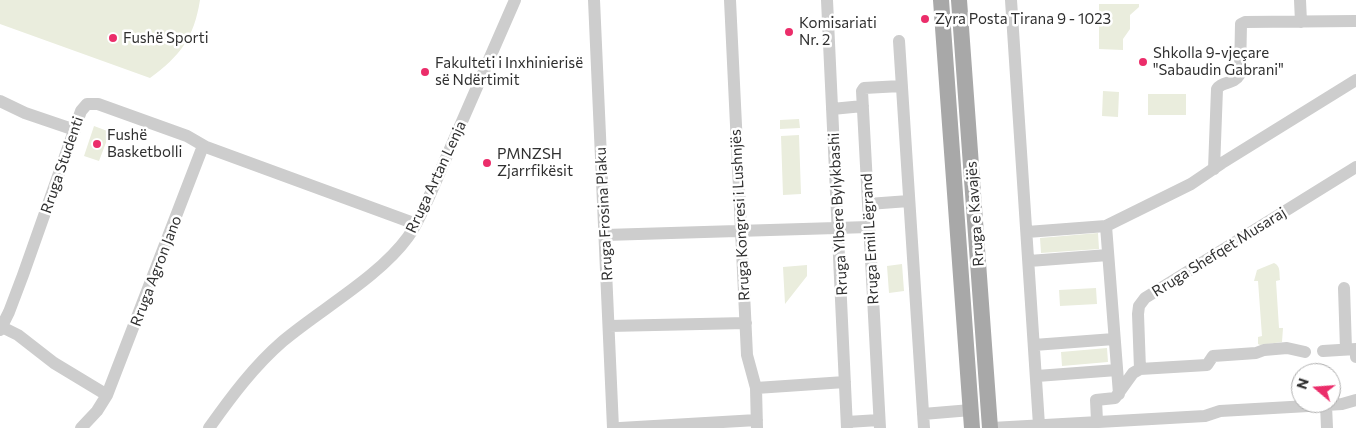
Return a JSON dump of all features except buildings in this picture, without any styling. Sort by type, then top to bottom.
[{"type":"main road","points":[[931,0],[943,20]]},
{"type":"main road","name":"Rruga e Kavajës","points":[[941,0],[972,428]]},
{"type":"main road","name":"Rruga e Kavajës","points":[[959,0],[991,428]]},
{"type":"main road","points":[[960,18],[969,0]]},
{"type":"street","name":"Rruga Artan Lenja","points":[[209,428],[262,360],[300,327],[390,258],[403,243],[416,224],[515,0]]},
{"type":"street","name":"Rruga Frosina Plaku","points":[[594,0],[613,428]]},
{"type":"street","name":"Rruga Kongresi i Lushnjës","points":[[730,0],[747,355],[756,388],[757,424]]},
{"type":"street","name":"Rruga Ylbere Bylykbashi","points":[[827,0],[847,425]]},
{"type":"street","points":[[1011,0],[1039,425]]},
{"type":"street","points":[[1300,0],[1301,22]]},
{"type":"street","points":[[1214,169],[1218,89],[1222,84],[1232,83],[1240,74],[1241,24],[1245,22],[1356,21]]},
{"type":"street","points":[[899,41],[924,428]]},
{"type":"street","points":[[1027,232],[1106,226],[1191,184],[1356,80]]},
{"type":"street","name":"Rruga Emil Lëgrand","points":[[880,424],[862,91],[864,88],[901,86]]},
{"type":"street","points":[[0,101],[25,113],[75,130]]},
{"type":"street","name":"Rruga Studenti","points":[[108,395],[54,363],[18,335],[1,328],[10,312],[75,130],[87,104],[92,103],[187,136],[203,146],[416,224]]},
{"type":"street","points":[[832,109],[863,106]]},
{"type":"street","name":"Rruga Agron Jano","points":[[81,428],[97,411],[108,395],[203,146]]},
{"type":"street","name":"Rruga Shefqet Musaraj","points":[[1140,369],[1138,314],[1139,306],[1144,298],[1356,167]]},
{"type":"street","points":[[868,204],[908,201]]},
{"type":"street","points":[[1106,226],[1119,394]]},
{"type":"street","points":[[605,234],[869,227]]},
{"type":"street","points":[[1029,261],[1108,255]]},
{"type":"street","points":[[1323,351],[1351,353],[1344,288]]},
{"type":"street","points":[[609,326],[746,322]]},
{"type":"street","points":[[1034,345],[1114,339]]},
{"type":"street","points":[[1097,421],[1096,400],[1109,399],[1119,394],[1133,373],[1140,369],[1207,365],[1213,356],[1256,353],[1264,350],[1287,348],[1305,352]]},
{"type":"street","points":[[1036,376],[1117,370]]},
{"type":"street","points":[[756,388],[845,382]]},
{"type":"street","points":[[1341,404],[1356,400]]},
{"type":"street","points":[[991,428],[1097,421],[1205,422],[1220,411],[1291,407]]},
{"type":"street","points":[[923,414],[971,410]]},
{"type":"street","points":[[1326,413],[1327,428]]},
{"type":"street","points":[[620,428],[757,424]]},
{"type":"street","points":[[847,425],[880,424]]},
{"type":"green space","name":"Fushë Sporti","points":[[0,0],[200,0],[194,25],[184,45],[170,62],[150,78],[0,24]]},
{"type":"green space","points":[[1099,4],[1139,4],[1139,7],[1130,15],[1130,29],[1123,39],[1123,50],[1099,49]]},
{"type":"green space","points":[[1103,91],[1119,92],[1118,117],[1102,116]]},
{"type":"green space","points":[[1148,94],[1186,94],[1186,115],[1148,115]]},
{"type":"green space","points":[[799,119],[800,128],[780,129],[780,120]]},
{"type":"green space","name":"Fushë Basketbolli","points":[[94,126],[110,132],[99,161],[84,156]]},
{"type":"green space","points":[[799,135],[801,194],[783,195],[781,136]]},
{"type":"green space","points":[[1098,233],[1099,249],[1041,253],[1040,238]]},
{"type":"green space","points":[[1274,263],[1278,266],[1280,272],[1280,280],[1276,281],[1279,328],[1283,328],[1282,342],[1260,345],[1258,344],[1258,337],[1262,336],[1258,281],[1254,281],[1257,270]]},
{"type":"green space","points":[[902,264],[904,291],[889,293],[887,266]]},
{"type":"green space","points":[[807,265],[807,276],[785,304],[783,267]]},
{"type":"green space","points":[[1096,288],[1097,304],[1060,306],[1059,290]]},
{"type":"green space","points":[[1107,348],[1108,362],[1062,366],[1061,352]]},
{"type":"place","name":"Zyra Posta Tirana 9 - 1023","points":[[925,19]]},
{"type":"place","name":"Komisariati Nr. 2","points":[[789,32]]},
{"type":"place","name":"Fushë Sporti","points":[[113,38]]},
{"type":"place","name":"Shkolla 9-vjeçare \"Sabaudin Gabrani\"","points":[[1143,62]]},
{"type":"place","name":"Fakulteti i Inxhinierisë së Ndërtimit","points":[[425,72]]},
{"type":"place","name":"Fushë Basketbolli","points":[[97,144]]},
{"type":"place","name":"PMNZSH Zjarrfikësit","points":[[487,163]]}]
